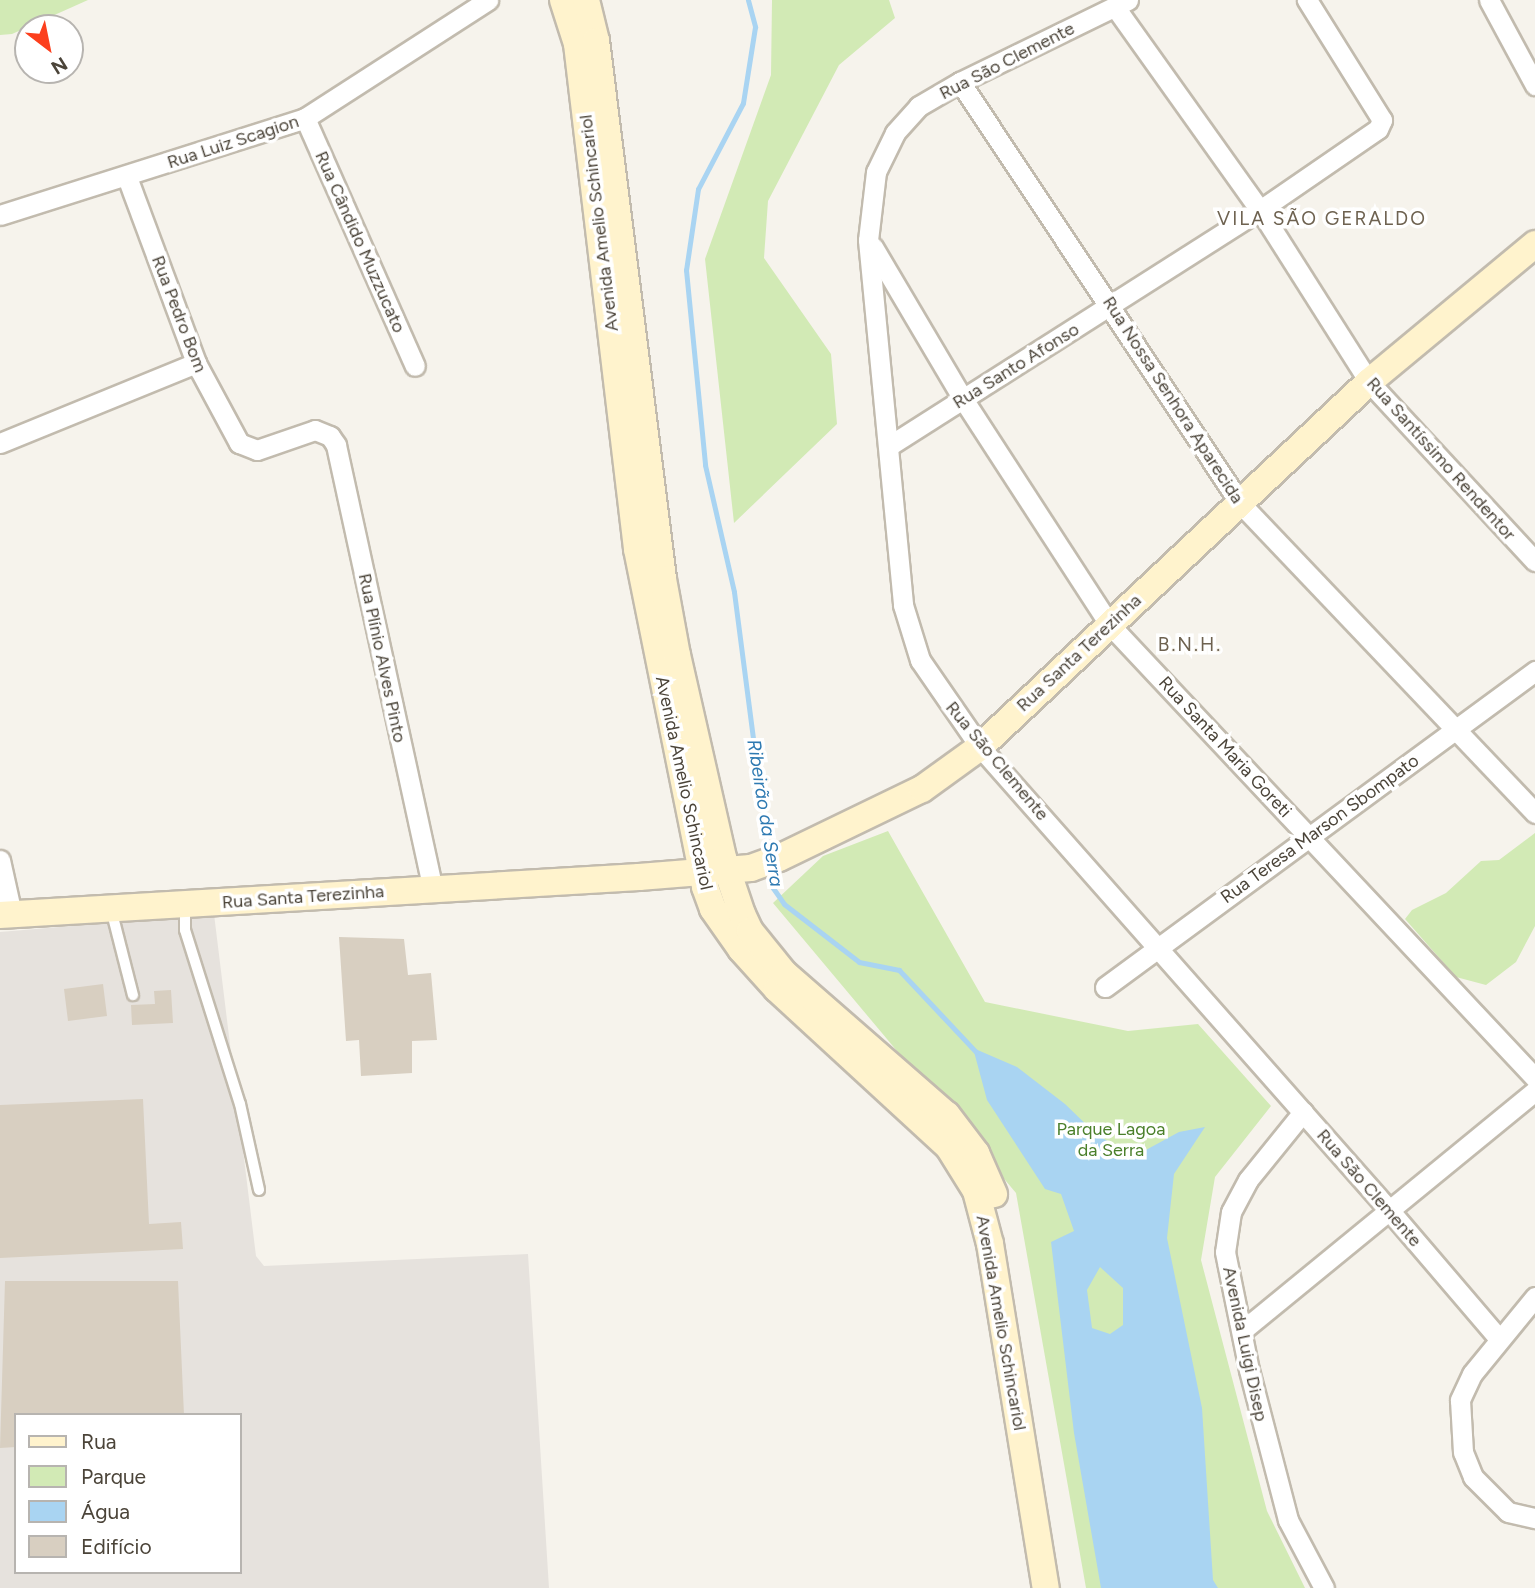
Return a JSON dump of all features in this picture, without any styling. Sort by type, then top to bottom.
[{"type":"main road","name":"Avenida Amelio Schincariol","points":[[563,0],[577,44],[637,549],[737,871],[713,909],[741,948],[777,989],[948,1146],[976,1191],[990,1244],[1046,1588]]},
{"type":"main road","name":"Avenida Amelio Schincariol","points":[[586,0],[596,41],[663,579],[677,655],[737,871],[750,931],[784,973],[947,1115],[976,1153],[997,1201],[1009,1249],[1063,1588]]},
{"type":"main road","name":"Rua Santa Terezinha","points":[[6,914],[737,871],[922,789],[980,747],[1369,382],[1535,244]]},
{"type":"street","name":"Rua Santo Afonso","points":[[889,446],[1261,210],[1378,129],[1382,120],[1307,0]]},
{"type":"street","points":[[1489,0],[1535,85]]},
{"type":"street","name":"Rua Luiz Scagion","points":[[0,215],[127,177],[305,118],[485,2]]},
{"type":"street","name":"Rua São Clemente","points":[[1121,3],[960,82],[919,106],[895,133],[876,172],[869,240],[903,605],[920,660],[980,747],[1389,1210],[1499,1339]]},
{"type":"street","name":"Rua Santíssimo Rendentor","points":[[1121,3],[1261,210],[1369,382],[1535,561]]},
{"type":"street","name":"Rua Nossa Senhora Aparecida","points":[[960,82],[1111,305],[1240,503],[1535,813]]},
{"type":"street","name":"Rua Cândido Muzzucato","points":[[305,118],[415,366]]},
{"type":"street","name":"Rua Pedro Bom","points":[[127,177],[196,363],[239,443],[257,450],[315,430],[323,431]]},
{"type":"street","name":"Rua Santa Maria Goreti","points":[[869,240],[963,399],[1109,624],[1535,1078]]},
{"type":"street","points":[[0,443],[196,363]]},
{"type":"street","name":"Rua Plínio Alves Pinto","points":[[323,431],[336,445],[433,889]]},
{"type":"street","name":"Rua Teresa Marson Sbompato","points":[[1105,987],[1535,671]]},
{"type":"street","points":[[0,860],[6,914]]},
{"type":"street","points":[[1242,1330],[1535,1091]]},
{"type":"street","name":"Avenida Luigi Disep","points":[[1303,1112],[1248,1180],[1231,1212],[1225,1252],[1262,1423],[1288,1520],[1324,1588]]},
{"type":"street","points":[[1535,1297],[1472,1374],[1460,1400],[1462,1452],[1473,1477],[1508,1512],[1535,1518]]},
{"type":"lane","points":[[185,904],[185,930],[240,1104],[260,1190]]},
{"type":"lane","points":[[111,909],[133,995]]},
{"type":"shaded area","points":[[214,914],[256,1256],[264,1266],[528,1254],[549,1588],[0,1588],[0,932]]},
{"type":"green space","points":[[0,0],[88,0],[57,14],[14,14],[14,33],[0,35]]},
{"type":"green space","points":[[772,0],[889,0],[895,18],[839,65],[768,201],[764,258],[831,354],[837,424],[734,523],[705,259],[771,75]]},
{"type":"green space","name":"Parque Lagoa da Serra","points":[[888,831],[985,1002],[1128,1031],[1198,1024],[1271,1106],[1215,1177],[1201,1260],[1267,1511],[1305,1588],[1086,1588],[1016,1193],[773,903],[823,856]]},
{"type":"green space","points":[[1535,833],[1535,926],[1516,962],[1486,985],[1456,977],[1405,919],[1412,910],[1446,893],[1481,861],[1499,860]]},
{"type":"water","points":[[973,1048],[1017,1067],[1065,1104],[1096,1134],[1133,1157],[1179,1132],[1205,1127],[1174,1174],[1167,1238],[1202,1408],[1213,1580],[1218,1588],[1101,1588],[1074,1433],[1051,1242],[1074,1231],[1061,1194],[1045,1189],[987,1100]],"holes":[[[1100,1267],[1123,1288],[1123,1325],[1110,1334],[1092,1328],[1087,1290]]]},
{"type":"building","points":[[339,937],[404,939],[408,975],[431,973],[437,1040],[412,1041],[412,1073],[361,1076],[359,1040],[346,1041]]},
{"type":"building","points":[[103,984],[107,1016],[68,1021],[64,989]]},
{"type":"building","points":[[171,990],[173,1023],[132,1025],[131,1005],[155,1004],[154,991]]},
{"type":"building","points":[[143,1099],[149,1224],[181,1222],[183,1249],[0,1258],[0,1105]]},
{"type":"building","points":[[5,1281],[178,1281],[184,1413],[14,1413],[14,1447],[0,1448]]},
{"type":"waterway","name":"Ribeirão da Serra","points":[[748,0],[755,27],[743,103],[698,189],[686,270],[705,465],[734,592],[768,855]]},
{"type":"waterway","name":"Ribeirão da Serra","points":[[770,868],[773,888],[784,904],[859,962],[899,970],[976,1052]]},
{"type":"district","name":"VILA SÃO GERALDO","points":[[1322,219]]},
{"type":"district","name":"B.N.H.","points":[[1190,645]]}]
